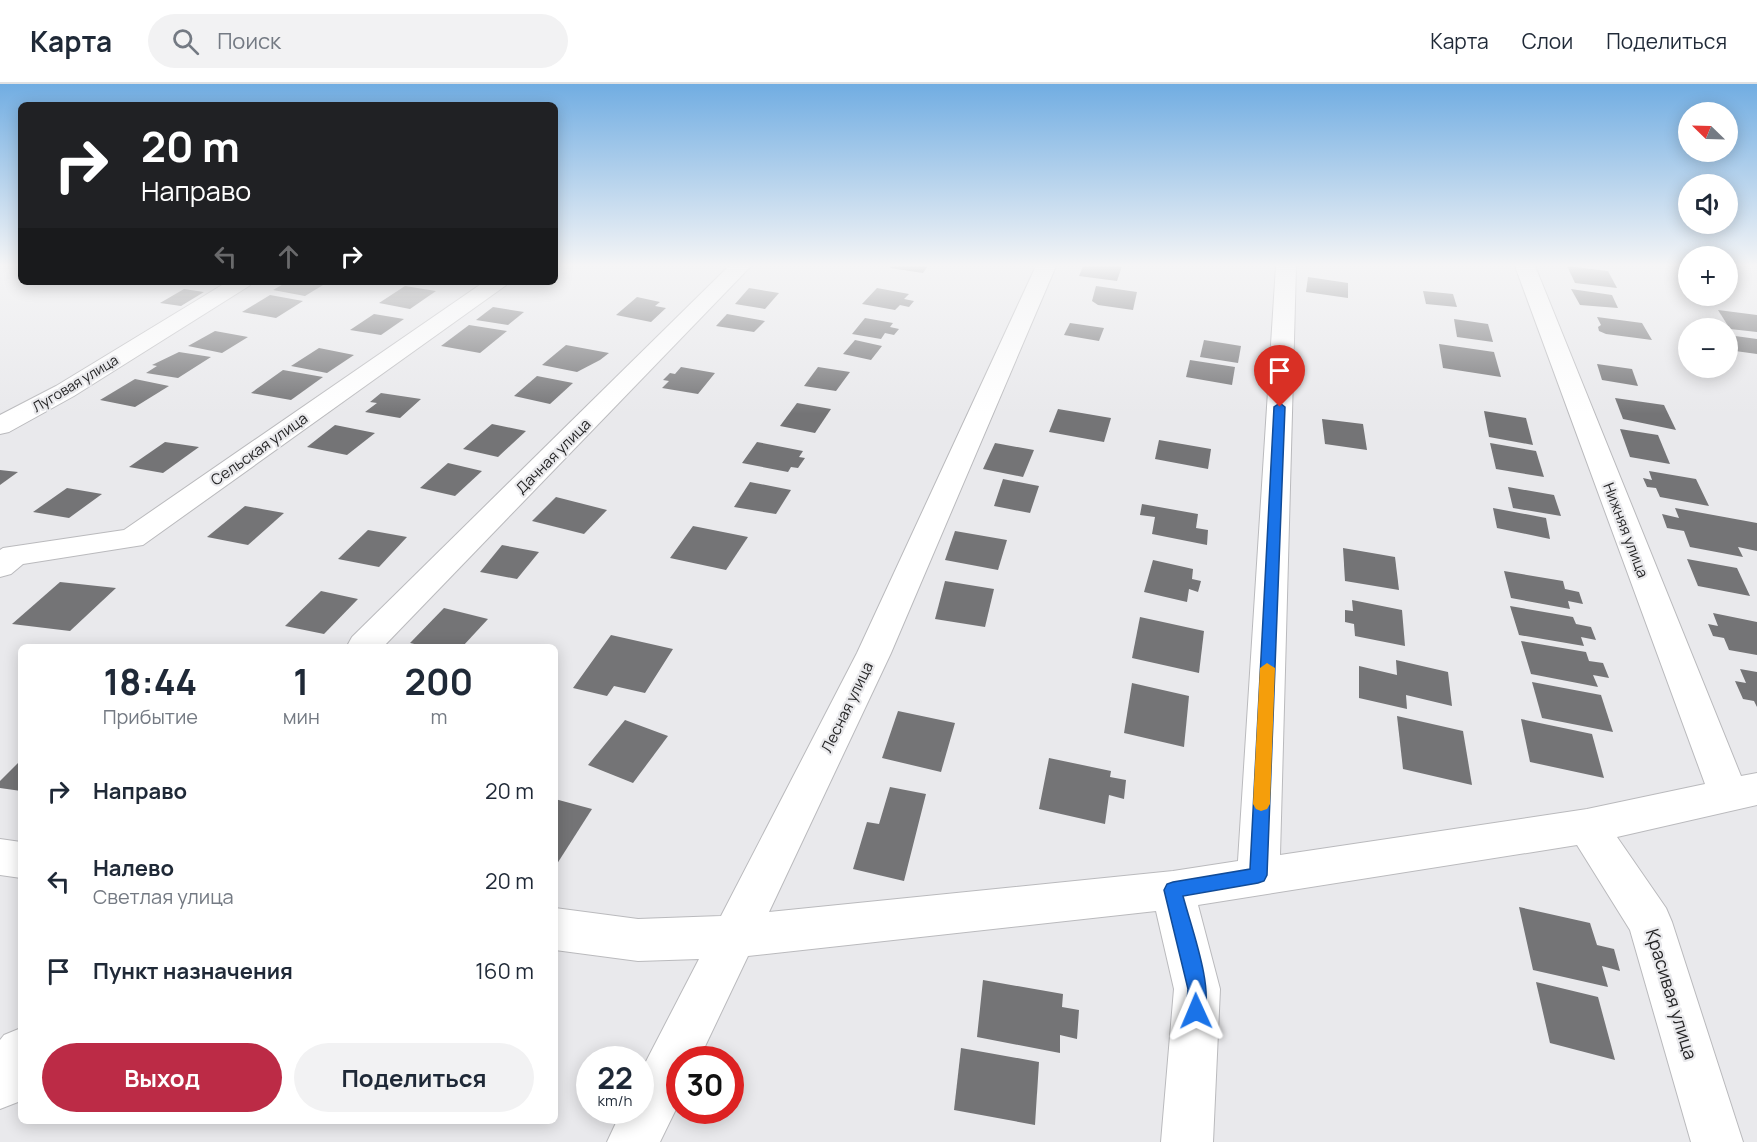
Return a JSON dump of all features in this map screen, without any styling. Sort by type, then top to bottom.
[{"type":"street","name":"Луговая улица","points":[[0,426],[65,391],[188,315]]},
{"type":"street","name":"Сельская улица","points":[[0,567],[14,555],[132,537],[450,315]]},
{"type":"street","name":"Дачная улица","points":[[366,644],[692,315]]},
{"type":"street","name":"Лесная улица","points":[[633,1142],[874,653],[1024,315]]},
{"type":"street","points":[[1258,875],[1284,315]]},
{"type":"street","name":"Нижняя улица","points":[[1545,315],[1742,791]]},
{"type":"street","points":[[558,929],[638,940],[734,937],[1173,890],[1258,875],[1587,826],[1742,791]]},
{"type":"street","name":"Красивая улица","points":[[1587,826],[1650,922],[1716,1142]]},
{"type":"street","points":[[0,857],[18,860]]},
{"type":"street","points":[[1173,890],[1197,989],[1187,1142]]},
{"type":"street","points":[[0,1084],[18,1057]]},
{"type":"building","points":[[261,315],[280,315],[276,318]]},
{"type":"building","points":[[372,315],[404,319],[381,335],[350,330]]},
{"type":"building","points":[[482,315],[520,315],[508,325],[476,320]]},
{"type":"building","points":[[618,315],[658,315],[651,322]]},
{"type":"building","points":[[726,315],[765,321],[754,332],[716,326]]},
{"type":"building","points":[[1721,315],[1757,315],[1757,332],[1738,330],[1738,318],[1723,318]]},
{"type":"building","points":[[1597,317],[1642,323],[1652,340],[1606,334],[1599,331],[1598,327],[1601,325]]},
{"type":"building","points":[[865,318],[893,323],[890,327],[899,329],[894,335],[885,333],[881,339],[852,334]]},
{"type":"building","points":[[1454,319],[1488,324],[1493,342],[1457,337]]},
{"type":"building","points":[[1070,323],[1104,328],[1099,341],[1064,335]]},
{"type":"building","points":[[469,325],[507,331],[480,353],[441,346]]},
{"type":"building","points":[[215,331],[248,337],[222,353],[188,346]]},
{"type":"building","points":[[1738,336],[1757,339],[1757,354],[1738,351]]},
{"type":"building","points":[[855,340],[882,346],[871,360],[843,354]]},
{"type":"building","points":[[1204,340],[1241,346],[1238,363],[1200,357]]},
{"type":"building","points":[[1439,344],[1494,352],[1501,377],[1443,368]]},
{"type":"building","points":[[566,345],[609,353],[577,372],[542,365]]},
{"type":"building","points":[[319,348],[354,355],[327,373],[291,366]]},
{"type":"building","points":[[179,352],[211,357],[178,378],[146,373],[157,366],[152,365]]},
{"type":"building","points":[[1190,360],[1235,367],[1232,385],[1186,377]]},
{"type":"building","points":[[1597,364],[1632,369],[1638,386],[1602,380]]},
{"type":"building","points":[[681,367],[715,373],[698,394],[662,388],[669,381],[663,380],[670,373],[675,374]]},
{"type":"building","points":[[818,367],[850,372],[836,391],[804,386]]},
{"type":"building","points":[[283,370],[323,377],[291,400],[251,393]]},
{"type":"building","points":[[537,376],[573,383],[550,404],[514,396]]},
{"type":"building","points":[[135,379],[169,386],[135,407],[100,400]]},
{"type":"building","points":[[381,393],[421,399],[400,418],[365,412],[377,403],[370,402]]},
{"type":"building","points":[[1615,398],[1664,405],[1676,430],[1623,419]]},
{"type":"building","points":[[797,403],[831,409],[815,433],[780,426]]},
{"type":"building","points":[[1058,409],[1111,418],[1104,442],[1049,432]]},
{"type":"building","points":[[1484,411],[1526,418],[1533,445],[1489,437]]},
{"type":"building","points":[[1322,419],[1363,424],[1367,450],[1325,444]]},
{"type":"building","points":[[492,424],[526,431],[498,457],[463,449]]},
{"type":"building","points":[[335,425],[375,433],[347,455],[307,447]]},
{"type":"building","points":[[1620,429],[1658,435],[1670,464],[1630,457]]},
{"type":"building","points":[[1159,440],[1211,449],[1208,469],[1155,459]]},
{"type":"building","points":[[165,442],[199,447],[163,473],[129,467]]},
{"type":"building","points":[[757,442],[803,451],[799,457],[805,458],[798,468],[791,467],[788,472],[742,463]]},
{"type":"building","points":[[995,443],[1034,450],[1023,477],[983,469]]},
{"type":"building","points":[[1490,443],[1536,451],[1544,477],[1496,469]]},
{"type":"building","points":[[448,463],[482,471],[455,496],[420,488]]},
{"type":"building","points":[[0,470],[18,472],[0,485]]},
{"type":"building","points":[[1649,471],[1696,479],[1709,506],[1660,497],[1656,488],[1647,487],[1643,478],[1652,480]]},
{"type":"building","points":[[1003,479],[1039,486],[1030,513],[994,506]]},
{"type":"building","points":[[750,482],[791,490],[776,514],[734,507]]},
{"type":"building","points":[[1508,487],[1554,495],[1561,516],[1513,508]]},
{"type":"building","points":[[67,488],[102,494],[69,518],[33,512]]},
{"type":"building","points":[[556,497],[607,510],[584,534],[532,521]]},
{"type":"building","points":[[1142,504],[1198,514],[1196,528],[1208,530],[1207,545],[1152,534],[1155,517],[1140,515]]},
{"type":"building","points":[[245,506],[284,513],[248,545],[207,537]]},
{"type":"building","points":[[1493,508],[1546,518],[1550,539],[1497,528]]},
{"type":"building","points":[[1675,508],[1757,523],[1757,551],[1738,547],[1743,557],[1690,547],[1684,531],[1667,528],[1662,514],[1679,518]]},
{"type":"building","points":[[693,526],[748,537],[726,570],[670,558]]},
{"type":"building","points":[[368,530],[407,537],[379,567],[338,559]]},
{"type":"building","points":[[955,531],[1007,540],[998,570],[945,560]]},
{"type":"building","points":[[502,545],[539,552],[517,579],[480,572]]},
{"type":"building","points":[[1343,548],[1395,557],[1399,590],[1345,581]]},
{"type":"building","points":[[1687,559],[1737,568],[1750,596],[1698,586]]},
{"type":"building","points":[[1153,560],[1193,569],[1192,579],[1201,581],[1198,592],[1189,589],[1187,602],[1144,592]]},
{"type":"building","points":[[1504,571],[1563,581],[1565,589],[1579,592],[1583,604],[1568,601],[1570,609],[1511,598]]},
{"type":"building","points":[[945,581],[994,589],[985,627],[935,619]]},
{"type":"building","points":[[60,582],[116,588],[70,631],[12,624]]},
{"type":"building","points":[[321,591],[358,599],[324,634],[285,626]]},
{"type":"building","points":[[1352,600],[1402,610],[1405,646],[1355,636],[1354,624],[1345,622],[1345,610],[1353,611]]},
{"type":"building","points":[[1510,606],[1573,617],[1576,624],[1591,627],[1596,640],[1581,637],[1584,646],[1519,635]]},
{"type":"building","points":[[444,608],[488,619],[465,644],[410,643]]},
{"type":"building","points":[[1713,613],[1757,622],[1757,655],[1729,650],[1724,638],[1713,636],[1708,624],[1718,626]]},
{"type":"building","points":[[1140,617],[1204,631],[1199,673],[1132,658]]},
{"type":"building","points":[[611,635],[673,649],[645,693],[614,686],[607,696],[573,688]]},
{"type":"building","points":[[1521,641],[1586,652],[1589,661],[1603,663],[1609,678],[1593,675],[1598,687],[1531,674]]},
{"type":"building","points":[[1396,660],[1448,672],[1452,706],[1406,695],[1407,709],[1359,698],[1359,666],[1397,675]]},
{"type":"building","points":[[1740,669],[1757,672],[1757,707],[1754,701],[1743,699],[1735,681],[1746,683]]},
{"type":"building","points":[[1532,682],[1601,695],[1613,732],[1542,718]]},
{"type":"building","points":[[1132,683],[1189,696],[1184,747],[1124,733]]},
{"type":"building","points":[[898,711],[955,723],[941,772],[882,758]]},
{"type":"building","points":[[1397,716],[1463,731],[1472,785],[1403,769]]},
{"type":"building","points":[[1521,719],[1592,734],[1604,778],[1530,762]]},
{"type":"building","points":[[625,720],[668,736],[633,783],[588,765]]},
{"type":"building","points":[[1049,758],[1111,771],[1110,777],[1126,780],[1124,799],[1109,795],[1105,824],[1039,809]]},
{"type":"building","points":[[18,763],[18,791],[0,788],[0,781]]},
{"type":"building","points":[[890,787],[926,794],[904,881],[853,869],[867,822],[879,824]]},
{"type":"building","points":[[558,800],[592,809],[558,862]]},
{"type":"building","points":[[1519,907],[1590,923],[1597,945],[1614,949],[1620,971],[1602,966],[1608,987],[1533,970]]},
{"type":"building","points":[[983,980],[1063,994],[1062,1007],[1079,1010],[1077,1039],[1060,1035],[1060,1053],[977,1037]]},
{"type":"building","points":[[1536,982],[1598,997],[1615,1060],[1550,1043]]},
{"type":"building","points":[[961,1048],[1039,1062],[1035,1125],[954,1110]]},
{"type":"slow traffic","points":[[1261,804],[1267,668]]},
{"type":"route","points":[[1196,1011],[1197,989],[1173,890],[1258,875],[1280,407]]}]
